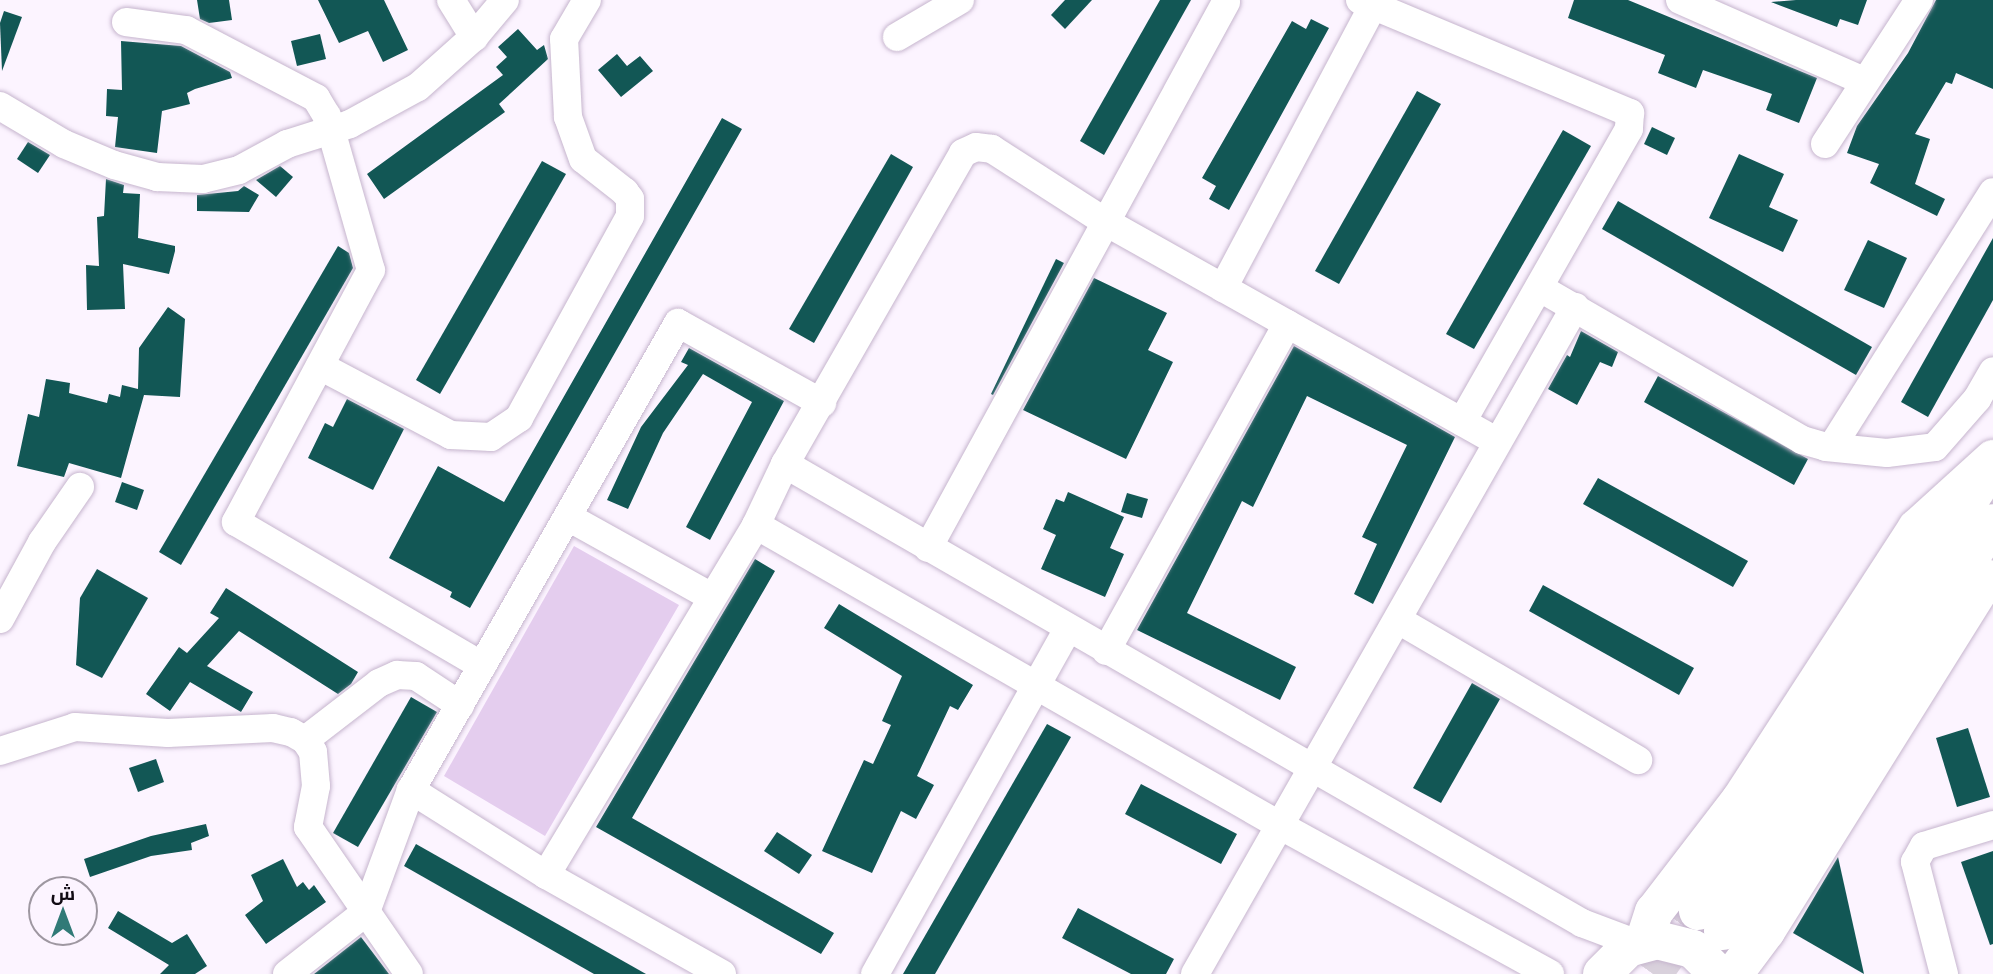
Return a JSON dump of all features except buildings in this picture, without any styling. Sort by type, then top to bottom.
[{"type":"highway","points":[[1641,943],[1654,912],[1741,799],[1917,528],[1993,459]]},
{"type":"highway","points":[[1993,465],[1711,921],[1993,523]]},
{"type":"highway","points":[[1734,974],[1766,931],[1993,568]]},
{"type":"highway","points":[[1764,974],[1766,931]]},
{"type":"highway","points":[[1602,974],[1619,954],[1641,943],[1682,944],[1704,956],[1718,974]]},
{"type":"street","points":[[451,0],[474,37]]},
{"type":"street","points":[[0,106],[64,144],[158,177],[202,179],[239,170],[288,144],[330,130],[418,87],[474,37],[505,0]]},
{"type":"street","points":[[320,366],[451,435],[491,437],[519,418],[631,216],[630,199],[625,192],[583,159],[568,117],[564,39],[587,0]]},
{"type":"street","points":[[897,37],[960,0]]},
{"type":"street","points":[[1681,0],[1864,81]]},
{"type":"street","points":[[1825,144],[1919,0]]},
{"type":"street","points":[[928,548],[1104,221],[1226,2]]},
{"type":"street","points":[[1223,288],[1366,3],[1630,113],[1629,129],[1462,422]]},
{"type":"street","points":[[126,22],[186,30],[307,90],[323,107],[371,270],[236,522],[482,666]]},
{"type":"street","points":[[547,875],[756,525],[785,464],[963,153],[976,147],[992,149],[1104,221],[1496,441]]},
{"type":"street","points":[[1833,445],[1993,192]]},
{"type":"street","points":[[1540,288],[1802,440],[1887,453],[1935,447],[1977,399],[1993,371]]},
{"type":"street","points":[[1195,974],[1314,772],[1400,621],[1496,441],[1575,307]]},
{"type":"street","points":[[286,974],[366,912],[411,790],[678,323],[822,403]]},
{"type":"street","points":[[1106,651],[1287,324]]},
{"type":"street","points":[[785,464],[1314,772],[1582,923],[1641,943]]},
{"type":"street","points":[[0,619],[42,542],[80,487]]},
{"type":"street","points":[[568,517],[712,597]]},
{"type":"street","points":[[756,525],[1281,827],[1550,974]]},
{"type":"street","points":[[1400,621],[1638,760]]},
{"type":"street","points":[[875,974],[1068,629]]},
{"type":"street","points":[[305,740],[379,683],[397,676],[416,676],[460,705]]},
{"type":"street","points":[[0,751],[75,727],[198,734],[273,728],[305,740],[313,752],[316,770],[308,827],[409,974]]},
{"type":"street","points":[[411,790],[547,875],[722,974]]},
{"type":"street","points":[[1944,974],[1915,862],[1924,846],[1993,825]]},
{"type":"shaded area","points":[[574,546],[679,605],[545,836],[444,776]]},
{"type":"tunnel","points":[[1653,974],[1693,918]]}]
